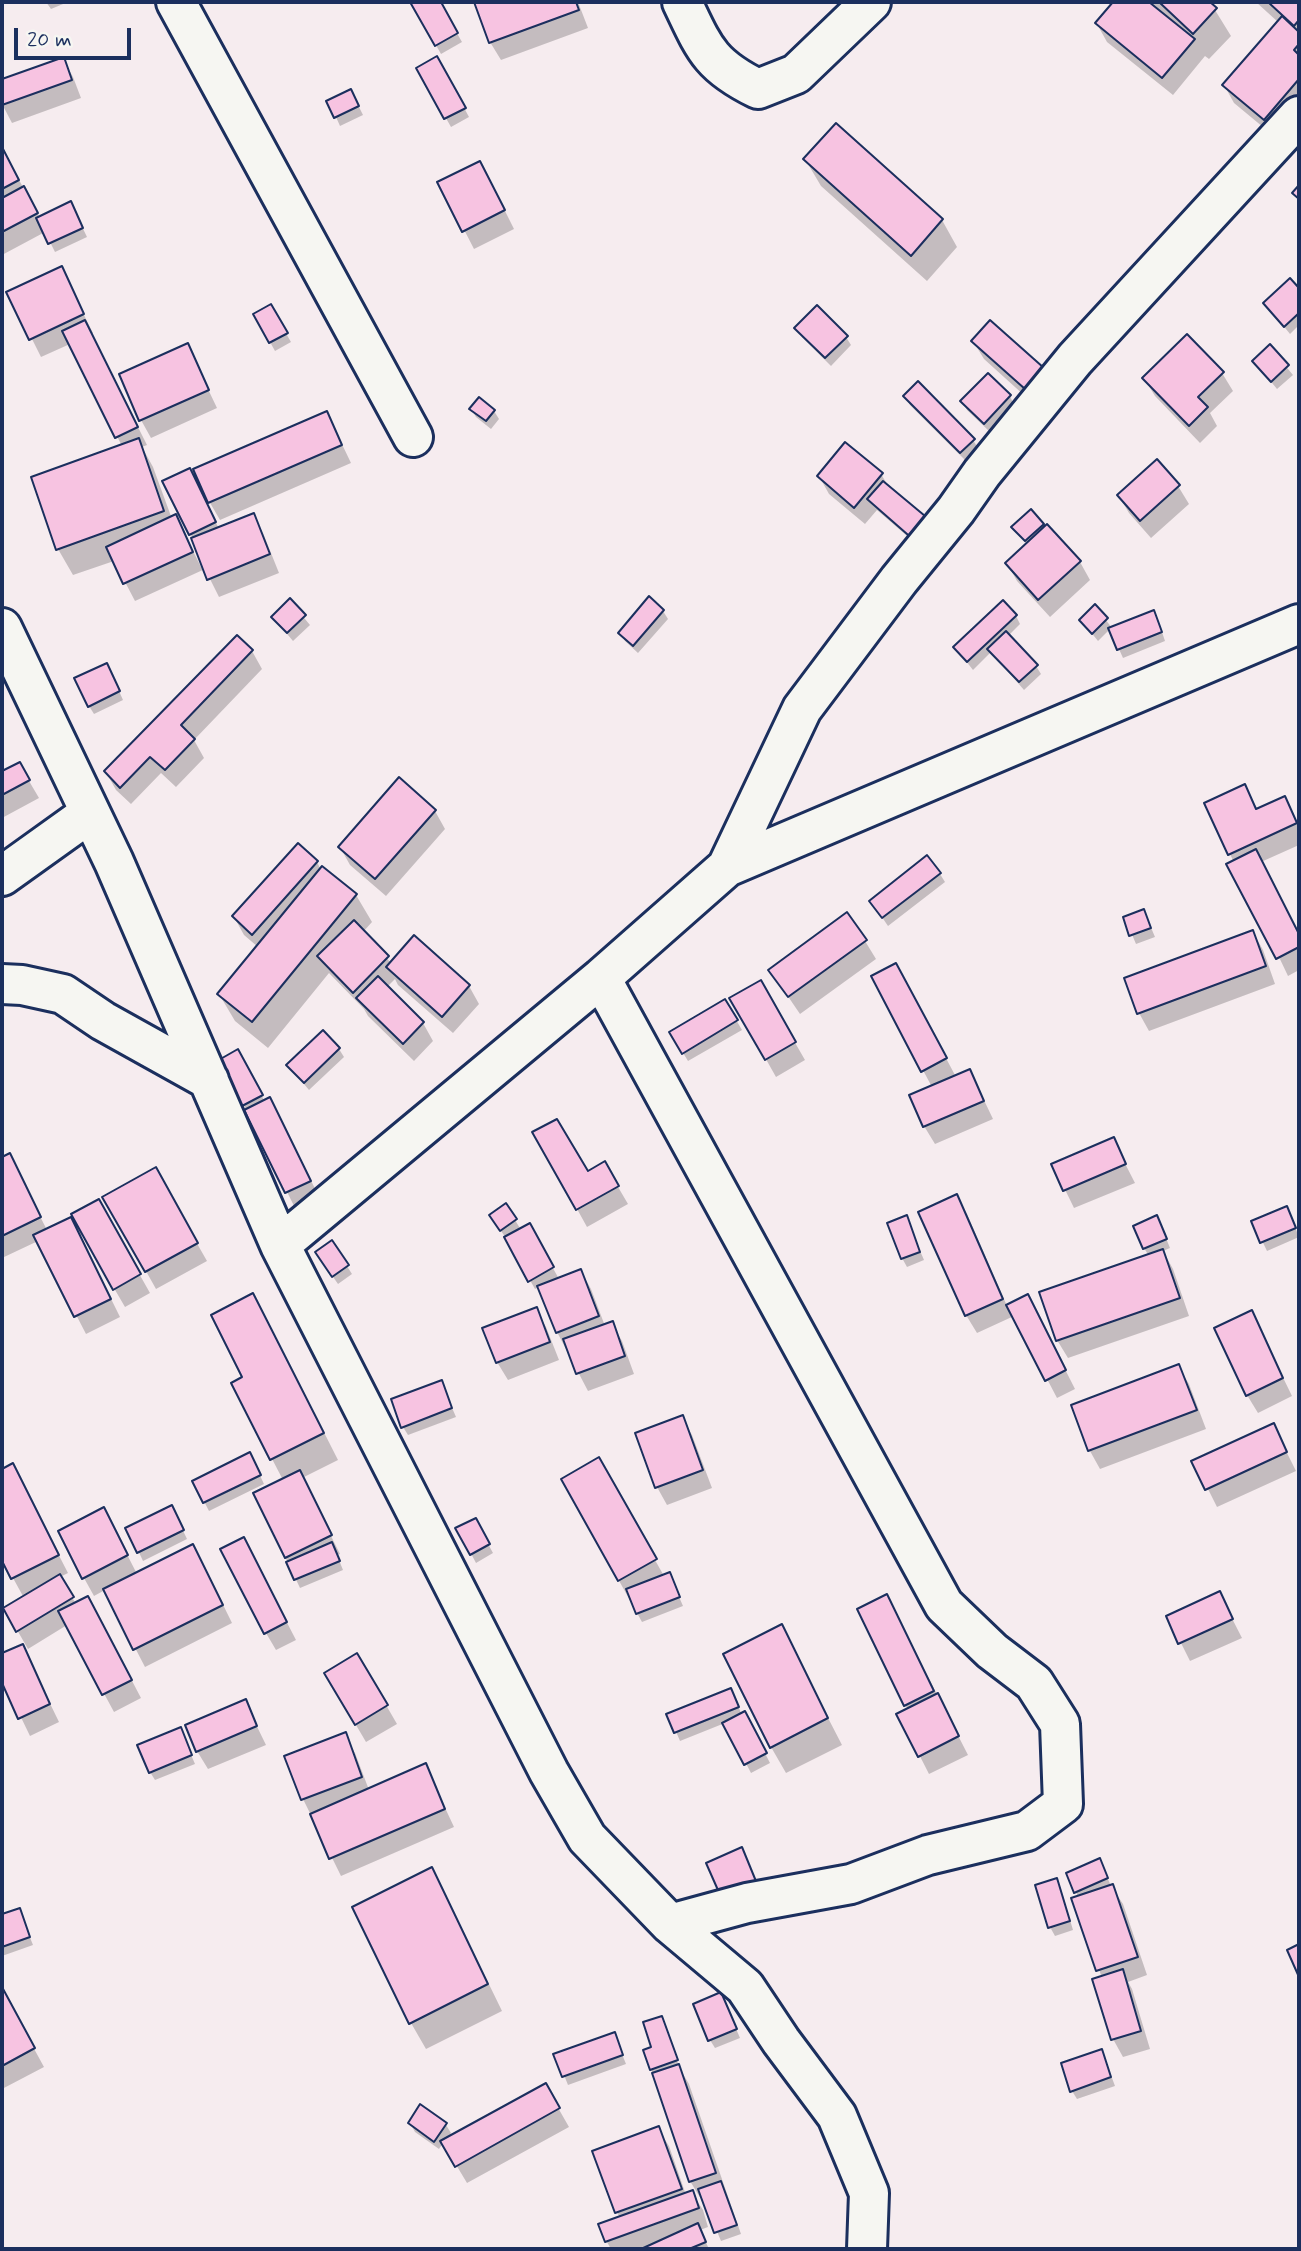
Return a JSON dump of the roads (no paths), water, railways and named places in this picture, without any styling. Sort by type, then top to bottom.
[{"type":"street","points":[[176,2],[413,437]]},
{"type":"street","points":[[682,2],[705,51],[732,76],[758,89],[796,74],[871,2]]},
{"type":"street","points":[[727,867],[802,709],[891,590],[1075,359],[1299,116]]},
{"type":"street","points":[[280,1245],[601,978],[727,867],[1299,624]]},
{"type":"street","points":[[2,628],[114,862],[280,1245],[562,1794],[587,1838],[670,1924],[745,1987],[837,2116],[869,2193],[867,2249]]},
{"type":"street","points":[[2,876],[90,813]]},
{"type":"street","points":[[601,978],[944,1605],[992,1651],[1034,1684],[1060,1724],[1063,1804],[1027,1831],[928,1855],[851,1884],[747,1903],[670,1924]]},
{"type":"street","points":[[2,985],[22,985],[63,994],[103,1021],[209,1080]]}]
